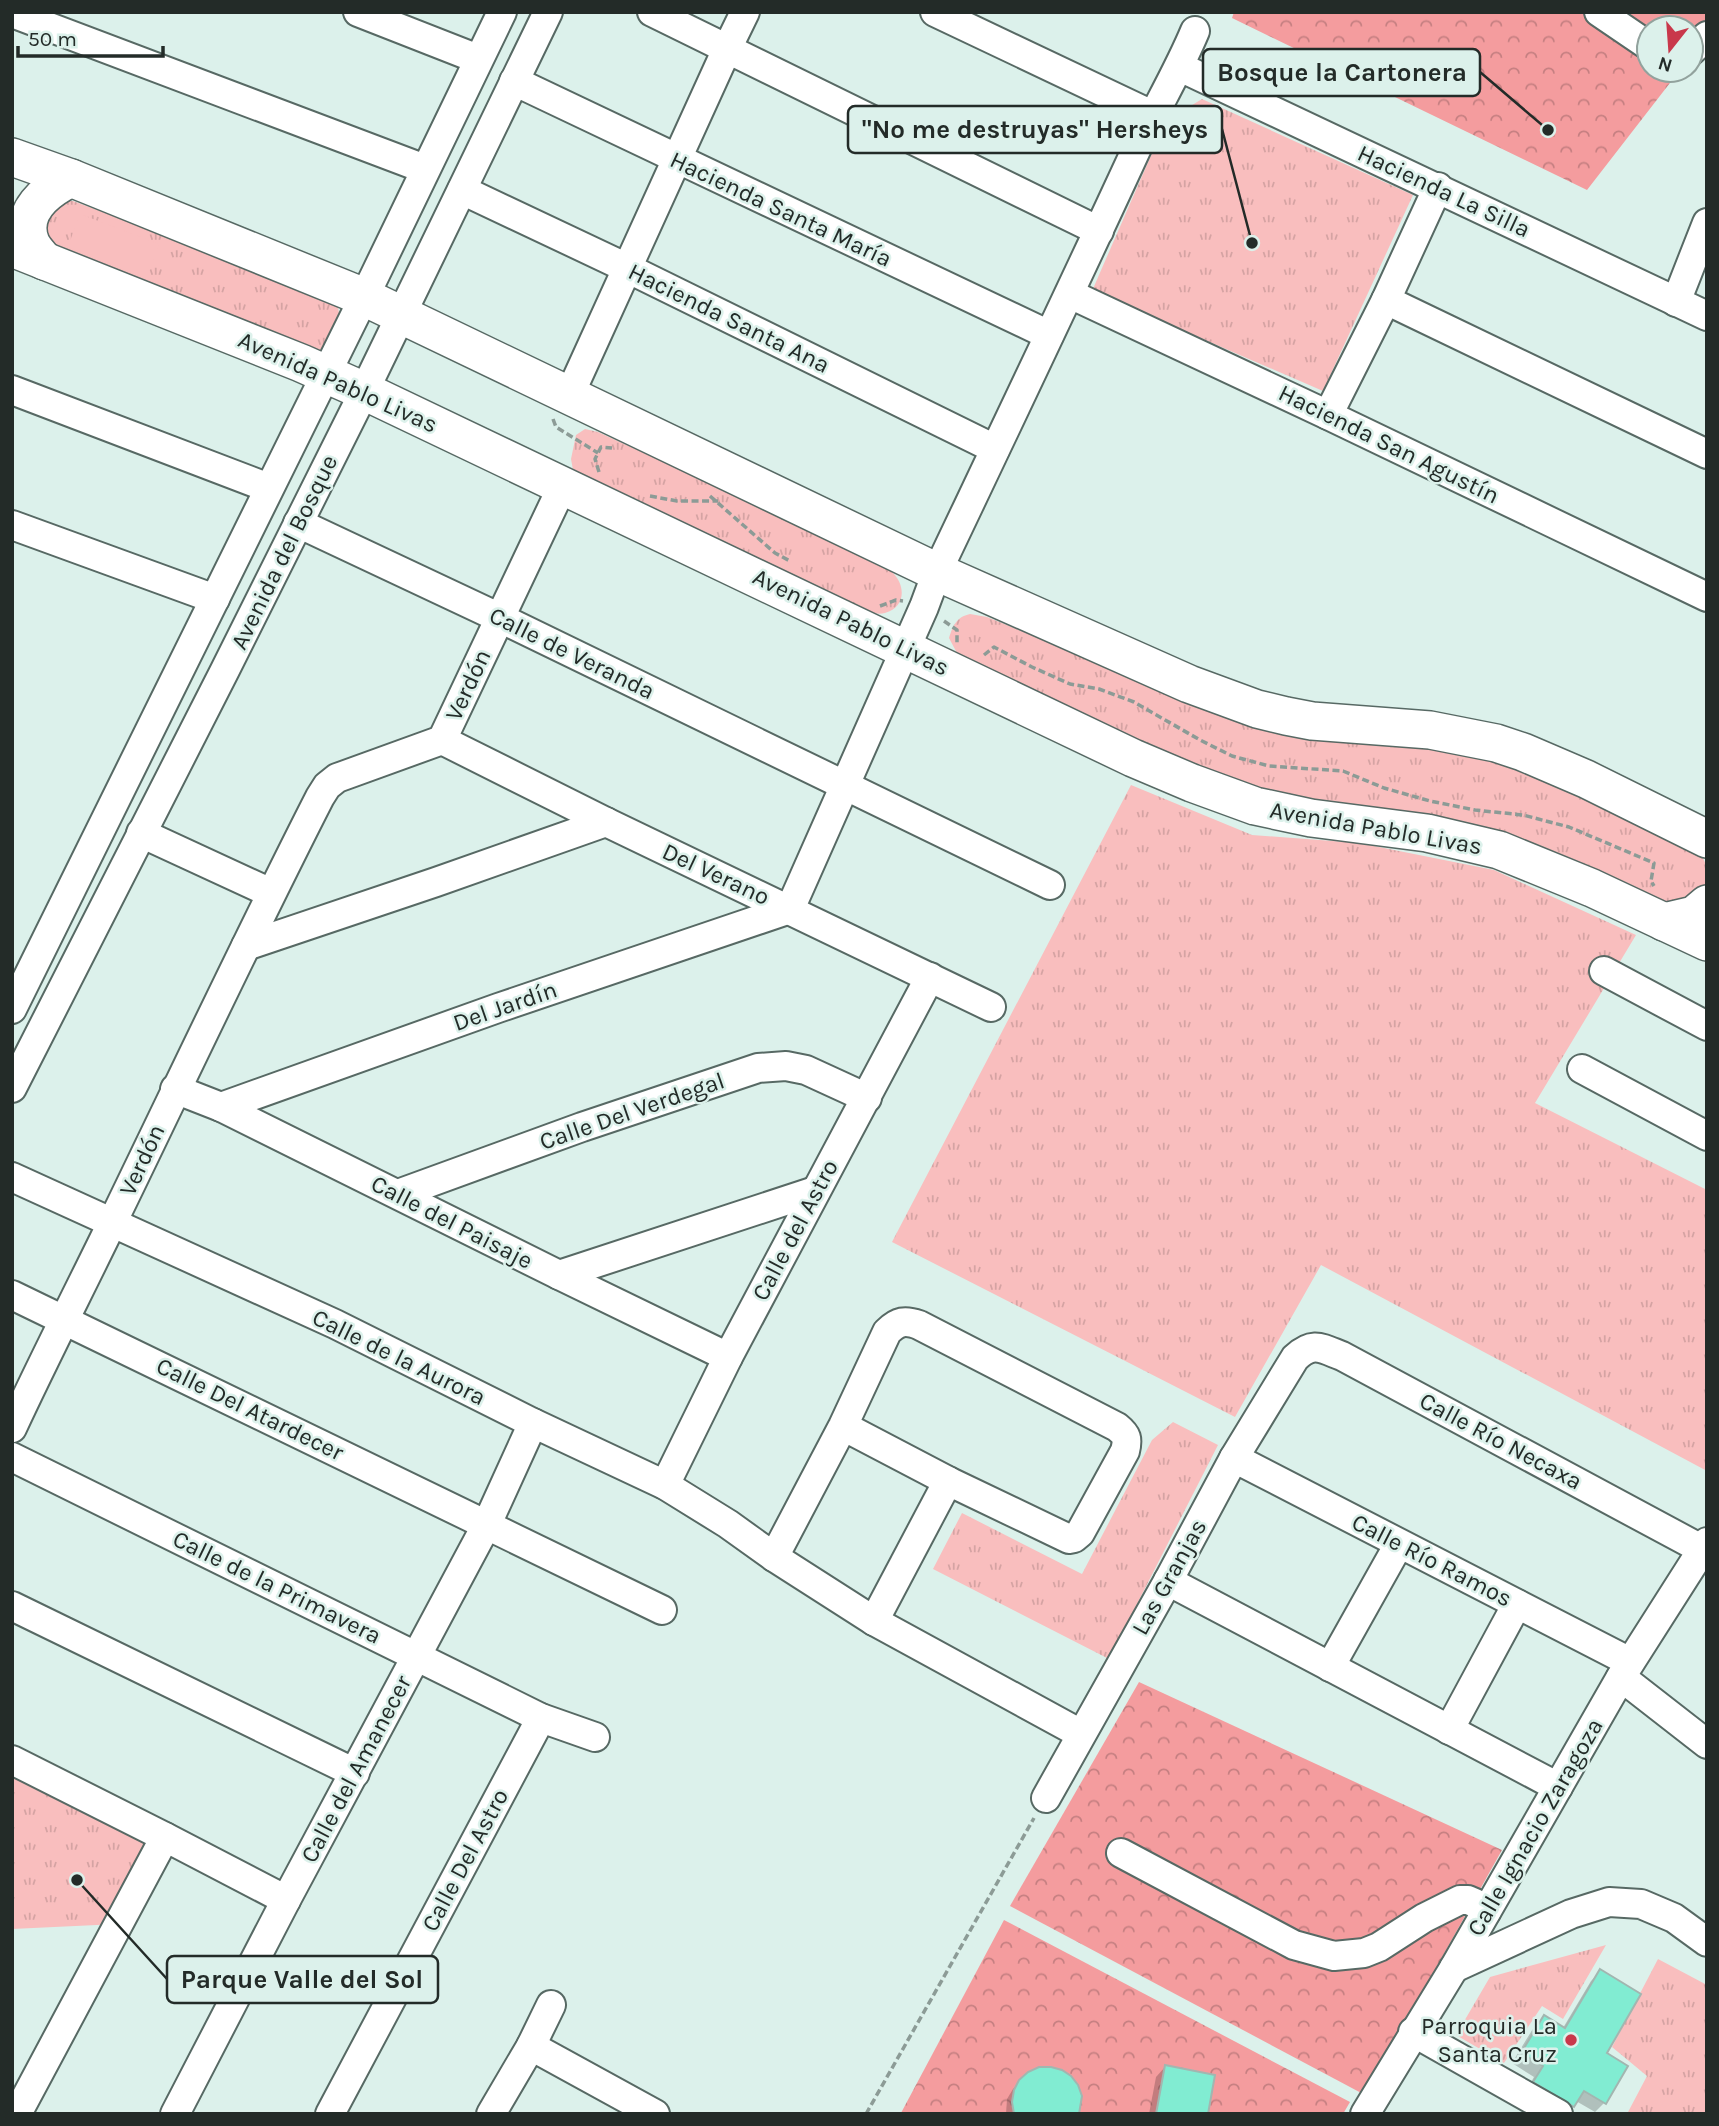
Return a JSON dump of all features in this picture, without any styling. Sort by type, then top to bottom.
[{"type":"main road","points":[[12,157],[71,178],[364,297],[937,572],[1224,698],[1257,709],[1312,721],[1430,730],[1496,743],[1586,779],[1707,839]]},
{"type":"main road","points":[[28,254],[29,220],[39,199],[71,178]]},
{"type":"main road","name":"Avenida Pablo Livas","points":[[28,254],[301,363],[364,391],[1133,758],[1227,797],[1283,813],[1427,833],[1499,850],[1582,883],[1707,942]]},
{"type":"main road","points":[[1664,922],[1694,915],[1707,904]]},
{"type":"street","points":[[358,12],[478,59]]},
{"type":"street","name":"Avenida del Bosque","points":[[12,1009],[110,815],[502,12]]},
{"type":"street","name":"Avenida del Bosque","points":[[12,1088],[364,391],[548,12]]},
{"type":"street","points":[[652,12],[1099,231]]},
{"type":"street","points":[[569,396],[745,12]]},
{"type":"street","points":[[935,12],[1152,115]]},
{"type":"street","points":[[1599,12],[1635,36]]},
{"type":"street","points":[[12,13],[425,169]]},
{"type":"street","points":[[790,909],[937,572],[1152,115],[1180,67],[1195,31]]},
{"type":"street","name":"Hacienda La Silla","points":[[1180,67],[1707,316]]},
{"type":"street","name":"Hacienda Santa María","points":[[514,81],[1049,335]]},
{"type":"street","points":[[1328,415],[1386,300],[1438,187]]},
{"type":"street","name":"Hacienda Santa Ana","points":[[462,190],[995,449]]},
{"type":"street","points":[[1676,302],[1707,223]]},
{"type":"street","name":"Hacienda San Agustín","points":[[1070,294],[1707,597]]},
{"type":"street","points":[[1386,300],[1707,454]]},
{"type":"street","points":[[12,390],[269,488]]},
{"type":"street","name":"Verdón","points":[[12,1428],[271,892],[327,786],[337,778],[442,740],[563,485]]},
{"type":"street","name":"Calle de Veranda","points":[[298,523],[1050,885]]},
{"type":"street","points":[[12,525],[215,599]]},
{"type":"street","name":"Del Verano","points":[[442,740],[991,1007]]},
{"type":"street","points":[[246,946],[606,822]]},
{"type":"street","points":[[141,832],[271,892]]},
{"type":"street","name":"Del Jardín","points":[[220,1107],[498,1008],[790,909]]},
{"type":"street","points":[[1604,971],[1707,1026]]},
{"type":"street","name":"Calle del Astro","points":[[665,1485],[728,1357],[930,977]]},
{"type":"street","name":"Calle Del Verdegal","points":[[398,1195],[582,1127],[758,1068],[786,1066],[806,1070],[866,1098]]},
{"type":"street","points":[[1582,1069],[1707,1136]]},
{"type":"street","name":"Calle del Paisaje","points":[[175,1089],[220,1107],[728,1357]]},
{"type":"street","name":"Calle de la Aurora","points":[[12,1177],[335,1324],[533,1423],[665,1485],[729,1524],[774,1557],[874,1621],[1081,1734]]},
{"type":"street","points":[[559,1275],[815,1191]]},
{"type":"street","name":"Calle Del Atardecer","points":[[12,1295],[662,1610]]},
{"type":"street","points":[[774,1557],[843,1426],[887,1332],[895,1323],[906,1321],[919,1325],[1117,1427],[1126,1434],[1128,1442],[1080,1533],[1069,1539],[948,1481],[843,1426]]},
{"type":"street","name":"Calle Río Necaxa","points":[[1295,1358],[1305,1348],[1318,1347],[1342,1356],[1706,1548]]},
{"type":"street","name":"Las Granjas","points":[[1045,1798],[1234,1458],[1295,1358]]},
{"type":"street","name":"Calle del Amanecer","points":[[175,2114],[486,1524],[533,1423]]},
{"type":"street","name":"Calle de la Primavera","points":[[12,1457],[541,1718],[595,1737]]},
{"type":"street","name":"Calle Río Ramos","points":[[1234,1458],[1517,1604],[1626,1669],[1707,1744]]},
{"type":"street","points":[[874,1621],[948,1481]]},
{"type":"street","points":[[1330,1667],[1399,1544]]},
{"type":"street","name":"Calle Ignacio Zaragoza","points":[[1365,2114],[1454,1968],[1626,1669],[1706,1548]]},
{"type":"street","points":[[1168,1581],[1558,1787]]},
{"type":"street","points":[[1449,1730],[1517,1604]]},
{"type":"street","points":[[12,1606],[355,1773]]},
{"type":"street","name":"Calle Del Astro","points":[[330,2114],[541,1718]]},
{"type":"street","points":[[12,1760],[286,1900]]},
{"type":"street","points":[[18,2114],[165,1836]]},
{"type":"street","points":[[1121,1853],[1294,1945],[1334,1956],[1364,1953],[1379,1947],[1424,1918],[1460,1900],[1475,1903],[1486,1912]]},
{"type":"street","points":[[1454,1968],[1571,1913],[1609,1902],[1641,1904],[1674,1918],[1707,1942]]},
{"type":"street","points":[[493,2113],[551,2005]]},
{"type":"street","points":[[1413,2032],[1558,2114]]},
{"type":"street","points":[[531,2046],[655,2114]]},
{"type":"path","points":[[866,2114],[1045,1798]]},
{"type":"green space","points":[[1234,12],[1707,12],[1707,36],[1705,38],[1705,14],[1635,14],[1635,84],[1669,84],[1587,190],[1232,18]]},
{"type":"green space","points":[[1202,99],[1413,195],[1323,391],[1092,291],[1166,121]]},
{"type":"green space","points":[[58,201],[73,201],[329,296],[337,302],[339,313],[322,349],[316,351],[53,249],[43,237],[46,209]]},
{"type":"green space","points":[[80,214],[159,244],[146,280],[67,249]]},
{"type":"green space","points":[[585,429],[598,432],[727,491],[892,572],[900,583],[900,601],[892,610],[881,614],[852,606],[586,479],[573,470],[571,459],[576,435]]},
{"type":"green space","points":[[970,614],[987,617],[1081,655],[1410,743],[1512,765],[1699,851],[1707,870],[1706,884],[1683,909],[1323,802],[1258,790],[1169,758],[958,655],[949,638],[958,620]]},
{"type":"green space","points":[[1131,785],[1252,835],[1359,843],[1494,870],[1636,935],[1535,1103],[1707,1190],[1707,1471],[1321,1265],[1235,1417],[892,1242]]},
{"type":"green space","points":[[1173,1422],[1218,1445],[1109,1659],[933,1569],[962,1513],[1082,1574],[1152,1440]]},
{"type":"green space","points":[[1139,1682],[1502,1850],[1365,2095],[1010,1906]]},
{"type":"green space","points":[[12,1760],[165,1837],[118,1924],[12,1929]]},
{"type":"green space","points":[[1004,1920],[1350,2102],[1343,2114],[902,2114]]},
{"type":"green space","points":[[1606,1945],[1563,2019],[1542,2006],[1504,2063],[1456,2035],[1490,1977]]},
{"type":"green space","points":[[1658,1959],[1707,1985],[1707,2114],[1627,2114],[1647,2076],[1612,2047]]},
{"type":"building","name":"Parroquia La Santa Cruz","points":[[1600,1969],[1641,1994],[1607,2053],[1628,2066],[1606,2104],[1584,2091],[1574,2107],[1533,2082],[1543,2066],[1521,2053],[1544,2015],[1565,2028]]},
{"type":"building","points":[[1165,2065],[1215,2075],[1208,2114],[1156,2114]]},
{"type":"building","points":[[1039,2067],[1062,2070],[1071,2076],[1082,2096],[1079,2114],[1014,2114],[1012,2102],[1019,2080]]},
{"type":"place","name":"Bosque la Cartonera","points":[[1548,130]]},
{"type":"place","name":"\"No me destruyas\" Hersheys","points":[[1252,243]]},
{"type":"place","name":"Parque Valle del Sol","points":[[77,1880]]},
{"type":"place","name":"Parroquia La Santa Cruz","points":[[1571,2040]]}]
